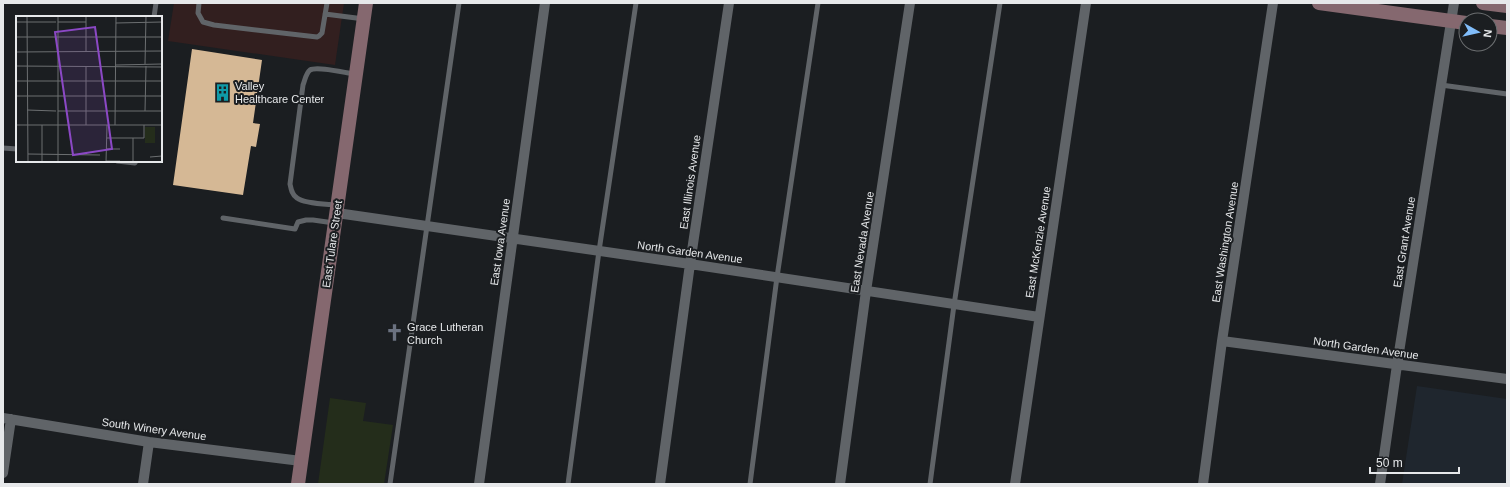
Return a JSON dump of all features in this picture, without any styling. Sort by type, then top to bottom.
[{"type":"main road","name":"East Tulare Street","points":[[298,484],[366,3]]},
{"type":"main road","points":[[1319,3],[1458,22]]},
{"type":"main road","points":[[1483,3],[1507,6]]},
{"type":"street","name":"East Iowa Avenue","points":[[479,484],[545,3]]},
{"type":"street","name":"East Illinois Avenue","points":[[660,484],[690,264],[729,3]]},
{"type":"street","name":"East Nevada Avenue","points":[[840,484],[866,292],[910,3]]},
{"type":"street","name":"East McKenzie Avenue","points":[[1015,484],[1038,317],[1086,3]]},
{"type":"street","name":"East Washington Avenue","points":[[1203,484],[1222,341],[1273,3]]},
{"type":"street","name":"East Grant Avenue","points":[[1380,484],[1397,365],[1454,3]]},
{"type":"street","name":"North Garden Avenue","points":[[337,214],[427,225],[1038,317]]},
{"type":"street","name":"North Garden Avenue","points":[[1222,341],[1507,380]]},
{"type":"street","name":"South Winery Avenue","points":[[7,419],[149,442],[301,461]]},
{"type":"street","points":[[3,473],[7,419]]},
{"type":"street","points":[[144,484],[149,442]]},
{"type":"lane","points":[[154,16],[156,3]]},
{"type":"lane","points":[[199,3],[198,13],[203,22],[214,25],[317,37],[322,33],[327,3]]},
{"type":"lane","points":[[390,484],[459,3]]},
{"type":"lane","points":[[568,484],[599,251],[636,3]]},
{"type":"lane","points":[[750,484],[777,278],[818,3]]},
{"type":"lane","points":[[930,484],[954,304],[1000,3]]},
{"type":"lane","points":[[325,14],[364,19]]},
{"type":"lane","points":[[337,214],[297,198],[292,193],[290,184],[303,85],[310,70],[317,69],[356,74]]},
{"type":"lane","points":[[1441,85],[1507,94]]},
{"type":"lane","points":[[3,148],[16,149]]},
{"type":"lane","points":[[126,162],[136,162]]},
{"type":"lane","points":[[223,218],[295,229],[298,222],[337,214]]},
{"type":"shaded area","points":[[174,3],[344,3],[335,65],[168,41]]},
{"type":"shaded area","points":[[1417,386],[1507,399],[1507,484],[1402,484]]},
{"type":"green space","points":[[330,398],[366,403],[363,421],[393,425],[384,484],[318,484]]},
{"type":"building","name":"Valley Healthcare Center","points":[[192,49],[262,60],[253,123],[260,124],[256,147],[251,146],[243,195],[173,185]]},
{"type":"place","name":"Valley Healthcare Center","points":[[222,92]]},
{"type":"place","name":"Grace Lutheran Church","points":[[394,333]]}]
